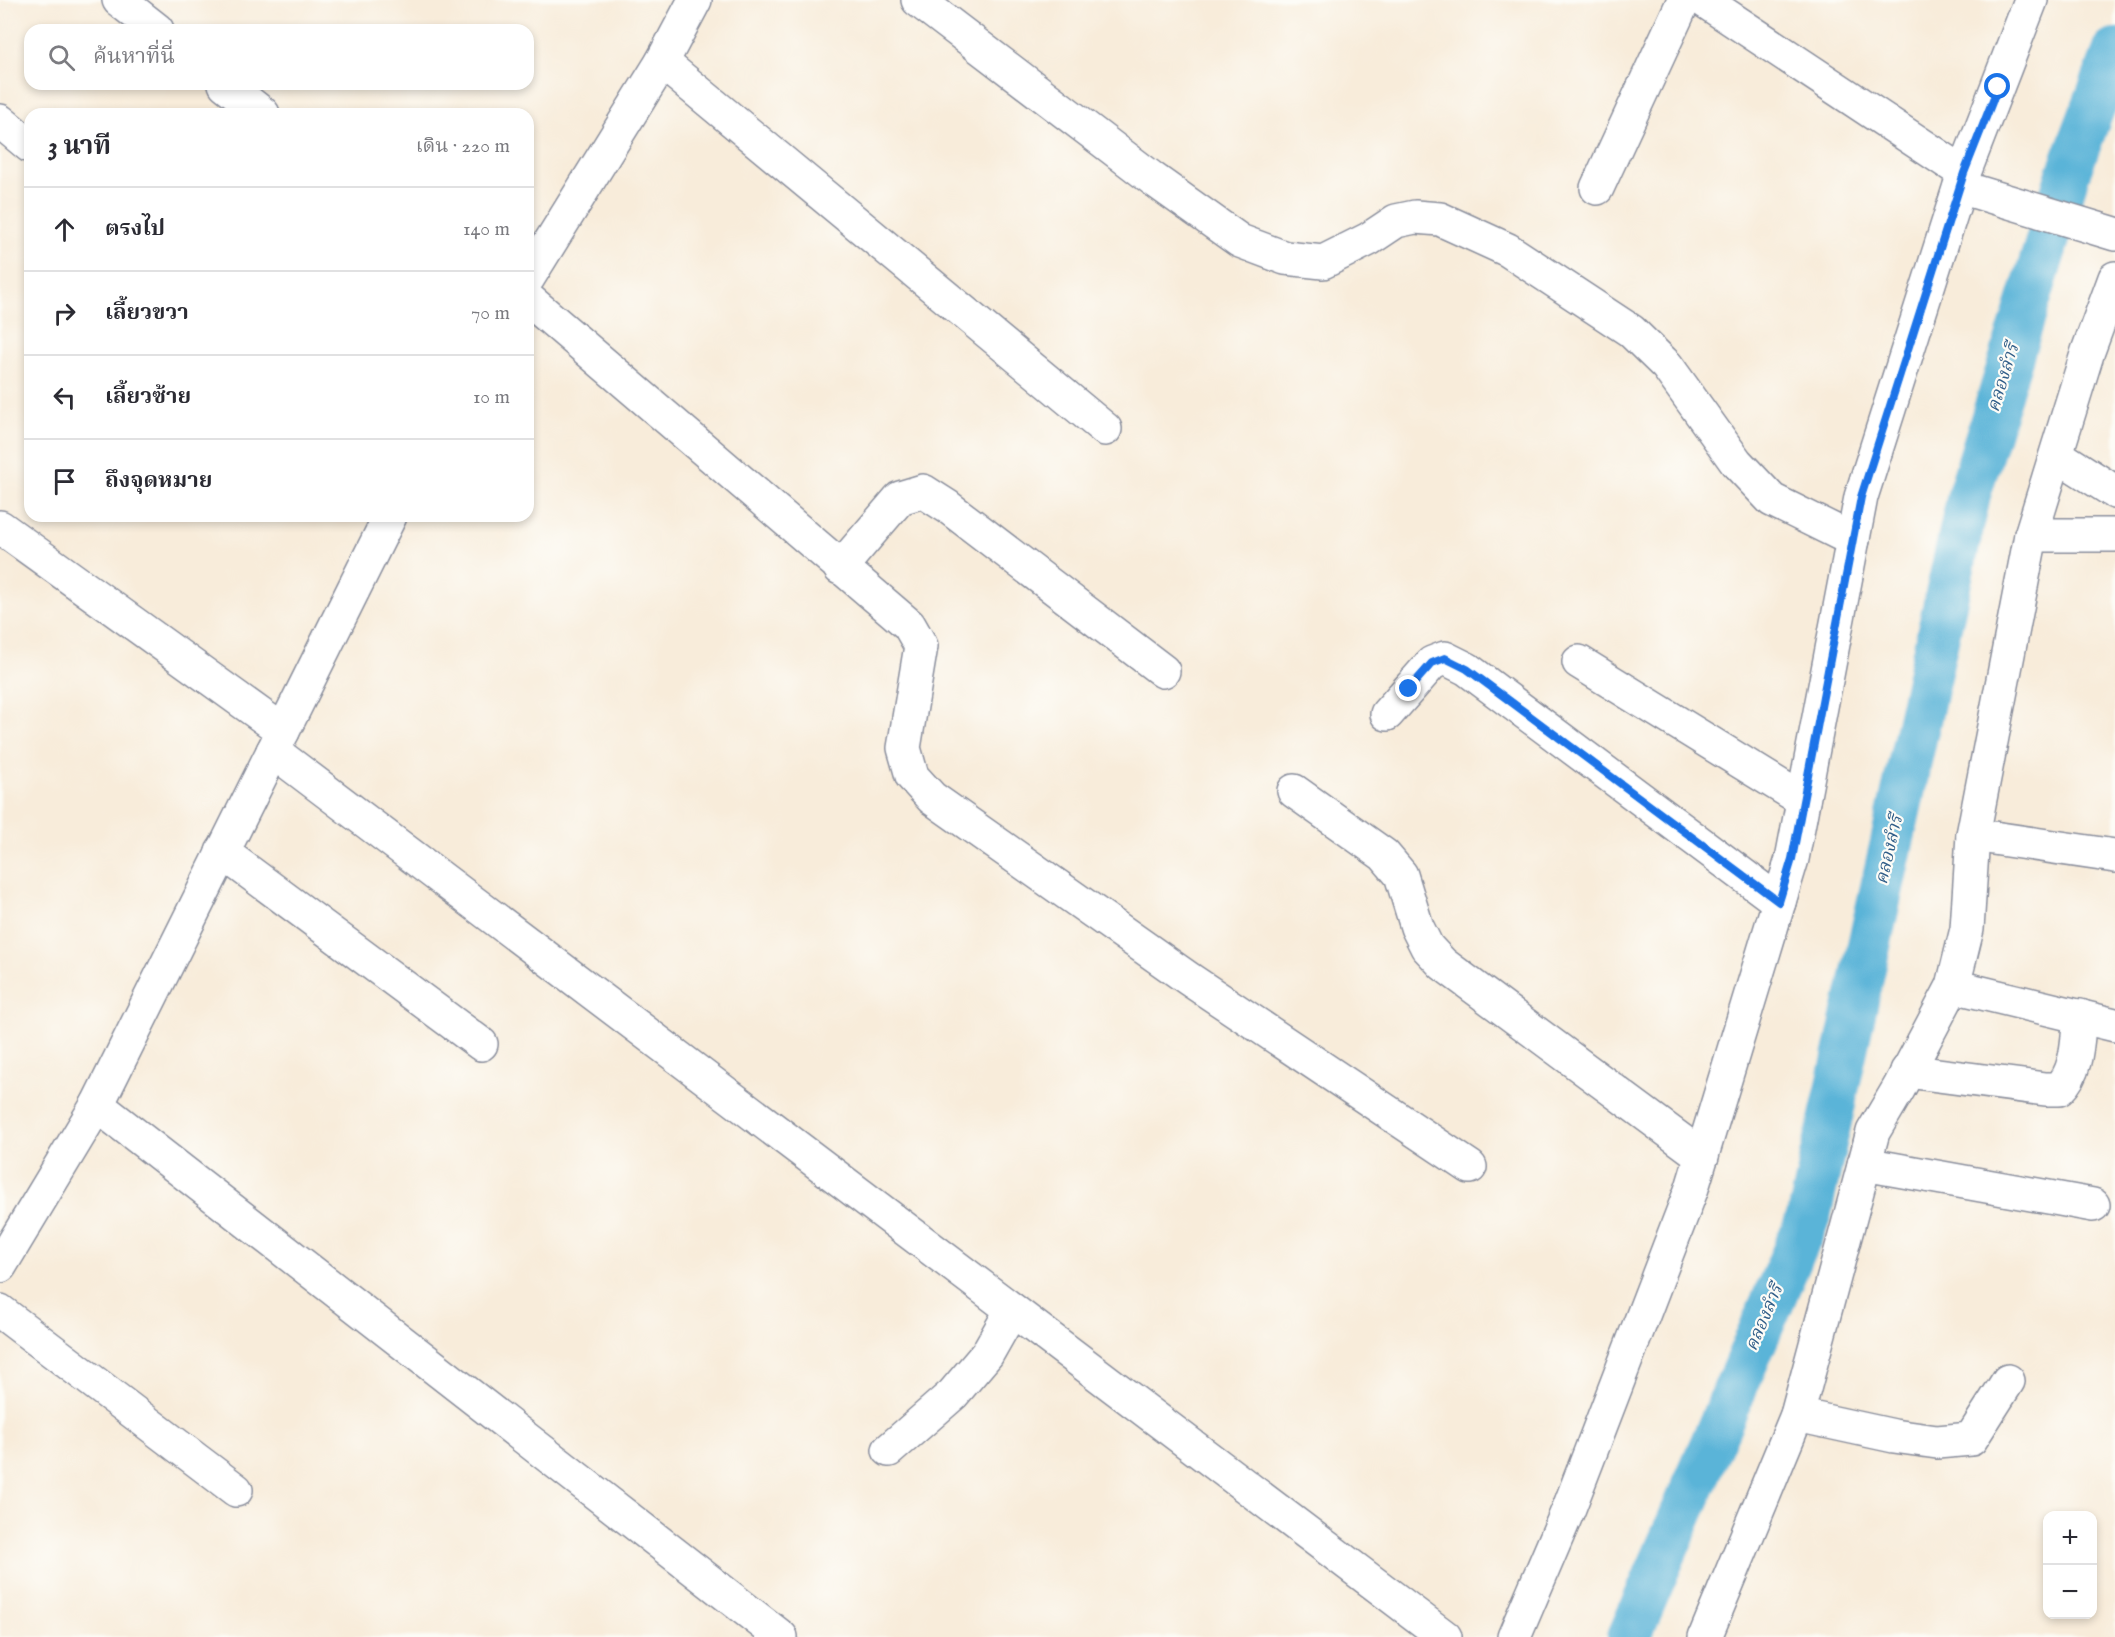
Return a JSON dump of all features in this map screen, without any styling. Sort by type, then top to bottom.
[{"type":"street","points":[[119,0],[149,24]]},
{"type":"street","points":[[534,268],[662,62],[695,0]]},
{"type":"street","points":[[918,0],[1144,172],[1240,241],[1285,258],[1323,262],[1369,239],[1396,221],[1415,217],[1440,219],[1508,250],[1631,332],[1667,366],[1736,462],[1772,500],[1853,540]]},
{"type":"street","points":[[1598,188],[1684,0]]},
{"type":"street","points":[[1703,0],[1966,184],[2112,233]]},
{"type":"street","points":[[1514,1637],[1569,1508],[1692,1188],[1792,859],[1861,497],[1966,184],[2031,0]]},
{"type":"street","points":[[662,62],[1105,429]]},
{"type":"street","points":[[233,90],[255,108]]},
{"type":"street","points":[[0,121],[24,141]]},
{"type":"street","points":[[1705,1637],[1797,1415],[1873,1132],[1953,986],[1967,929],[1973,835],[2031,535],[2088,351],[2115,278]]},
{"type":"street","points":[[534,304],[909,626],[921,646],[904,748],[912,776],[933,798],[1189,979],[1470,1167]]},
{"type":"street","points":[[2056,455],[2115,492]]},
{"type":"street","points":[[840,568],[900,498],[923,491],[948,507],[1163,671]]},
{"type":"street","points":[[0,1266],[97,1105],[387,522]]},
{"type":"street","points":[[0,527],[1012,1310],[1445,1637]]},
{"type":"street","points":[[2031,535],[2115,536]]},
{"type":"street","points":[[1387,714],[1432,663],[1445,658],[1467,669],[1779,902]]},
{"type":"street","points":[[1579,662],[1803,800]]},
{"type":"street","points":[[1294,791],[1384,855],[1401,875],[1417,927],[1427,947],[1443,964],[1702,1156]]},
{"type":"street","points":[[1973,835],[2115,856]]},
{"type":"street","points":[[222,852],[480,1044]]},
{"type":"street","points":[[1953,986],[2115,1024]]},
{"type":"street","points":[[1908,1071],[2060,1089],[2069,1080],[2080,1016]]},
{"type":"street","points":[[97,1105],[781,1637]]},
{"type":"street","points":[[1864,1164],[2093,1205]]},
{"type":"street","points":[[889,1450],[953,1394],[987,1354],[1012,1310]]},
{"type":"street","points":[[0,1311],[236,1490]]},
{"type":"street","points":[[1797,1415],[1894,1436],[1937,1442],[1971,1439],[2008,1381]]},
{"type":"waterway","name":"คลองลำรี","points":[[1629,1637],[1809,1216],[1970,491],[2068,174],[2115,50]]},
{"type":"route","points":[[1409,689],[1432,663],[1445,658],[1467,669],[1779,902],[1792,859],[1861,497],[1964,173],[1998,87]]}]
